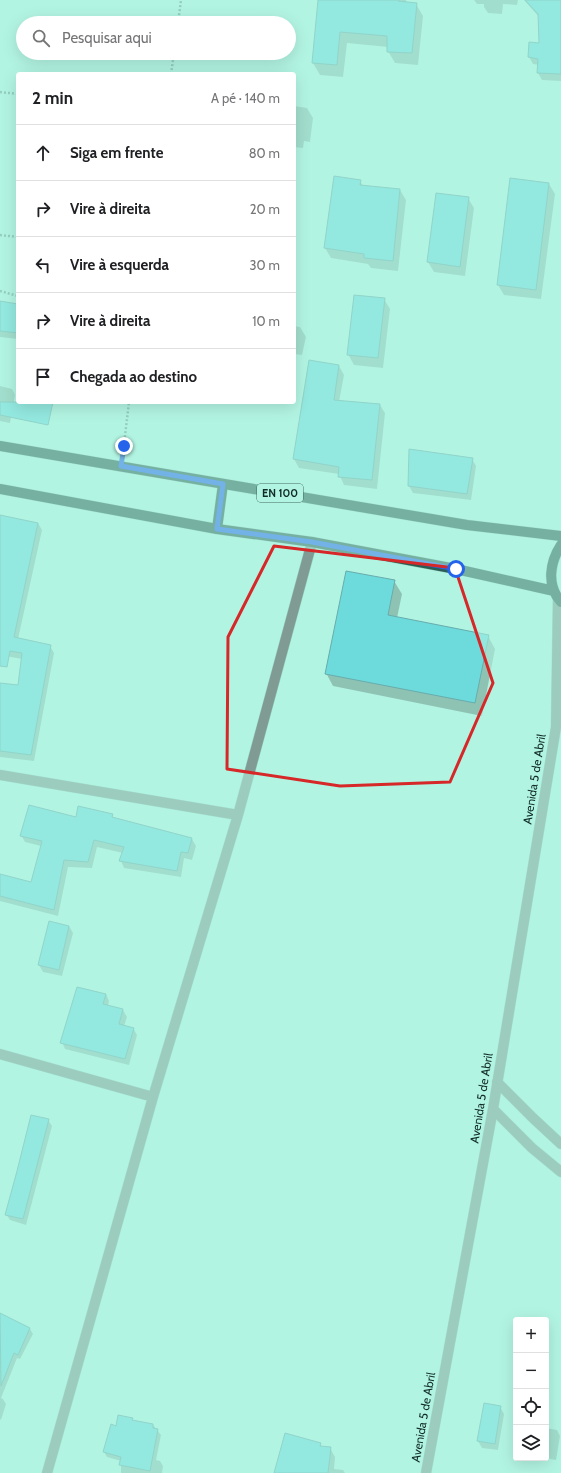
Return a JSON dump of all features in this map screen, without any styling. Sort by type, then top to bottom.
[{"type":"main road","name":"EN 100","points":[[0,446],[467,525],[561,536]]},
{"type":"main road","points":[[217,529],[223,484]]},
{"type":"main road","points":[[0,489],[217,529],[312,542],[456,569],[558,597]]},
{"type":"main road","points":[[558,597],[551,579],[555,556],[561,545]]},
{"type":"street","points":[[47,1473],[153,1097],[238,815],[312,542]]},
{"type":"street","name":"Avenida 5 de Abril","points":[[426,1473],[493,1109],[556,727],[558,597]]},
{"type":"street","name":"Avenida 5 de Abril","points":[[556,727],[561,715]]},
{"type":"street","points":[[0,775],[238,815]]},
{"type":"street","points":[[0,1054],[153,1097]]},
{"type":"street","points":[[497,1082],[561,1144]]},
{"type":"street","points":[[493,1109],[532,1148],[561,1172]]},
{"type":"path","points":[[179,16],[181,0]]},
{"type":"path","points":[[171,72],[173,60]]},
{"type":"path","points":[[0,92],[16,94]]},
{"type":"path","points":[[0,235],[16,238]]},
{"type":"path","points":[[0,291],[16,295]]},
{"type":"path","points":[[121,466],[129,404]]},
{"type":"highlighted area","points":[[274,546],[455,568],[493,683],[450,782],[340,786],[227,769],[228,637]]},
{"type":"building","points":[[318,0],[399,0],[398,1],[417,3],[412,53],[387,52],[387,36],[340,32],[337,65],[312,63]]},
{"type":"building","points":[[525,0],[561,0],[561,74],[537,73],[538,59],[528,57],[529,42],[539,43],[538,14]]},
{"type":"building","points":[[334,176],[361,180],[360,185],[400,189],[393,261],[364,258],[364,254],[324,248]]},
{"type":"building","points":[[510,178],[549,183],[536,290],[497,285]]},
{"type":"building","points":[[436,193],[469,197],[460,267],[427,262]]},
{"type":"building","points":[[354,295],[385,298],[378,358],[347,355]]},
{"type":"building","points":[[0,301],[16,304],[16,333],[0,331]]},
{"type":"building","points":[[309,360],[339,365],[334,400],[380,404],[372,480],[338,477],[339,467],[293,459]]},
{"type":"building","points":[[0,402],[16,402],[16,404],[53,404],[48,425],[0,415]]},
{"type":"building","points":[[409,449],[473,458],[467,494],[408,486]]},
{"type":"building","points":[[0,515],[38,523],[14,637],[51,645],[31,755],[0,751],[0,683],[18,685],[22,653],[10,651],[7,667],[0,666]]},
{"type":"building","points":[[346,571],[395,580],[388,615],[489,635],[475,703],[325,674]]},
{"type":"building","points":[[29,805],[76,817],[78,806],[113,814],[112,817],[192,838],[188,853],[181,852],[177,871],[119,861],[124,847],[94,840],[88,862],[64,860],[54,910],[0,896],[0,874],[31,882],[42,841],[20,836]]},
{"type":"building","points":[[49,921],[69,926],[59,970],[38,965]]},
{"type":"building","points":[[77,987],[106,994],[103,1004],[123,1009],[119,1024],[134,1028],[125,1059],[60,1043]]},
{"type":"building","points":[[31,1115],[49,1119],[23,1219],[5,1215]]},
{"type":"building","points":[[0,1313],[30,1328],[18,1355],[14,1353],[1,1386]]},
{"type":"building","points":[[484,1403],[501,1406],[495,1444],[477,1441]]},
{"type":"building","points":[[118,1415],[133,1418],[132,1420],[153,1424],[153,1428],[158,1429],[150,1471],[119,1465],[121,1457],[103,1452],[111,1424],[116,1426]]},
{"type":"building","points":[[285,1433],[321,1443],[320,1446],[331,1447],[328,1473],[274,1473]]},
{"type":"route","points":[[124,446],[121,466],[223,484],[217,529],[312,542],[456,569]]}]
